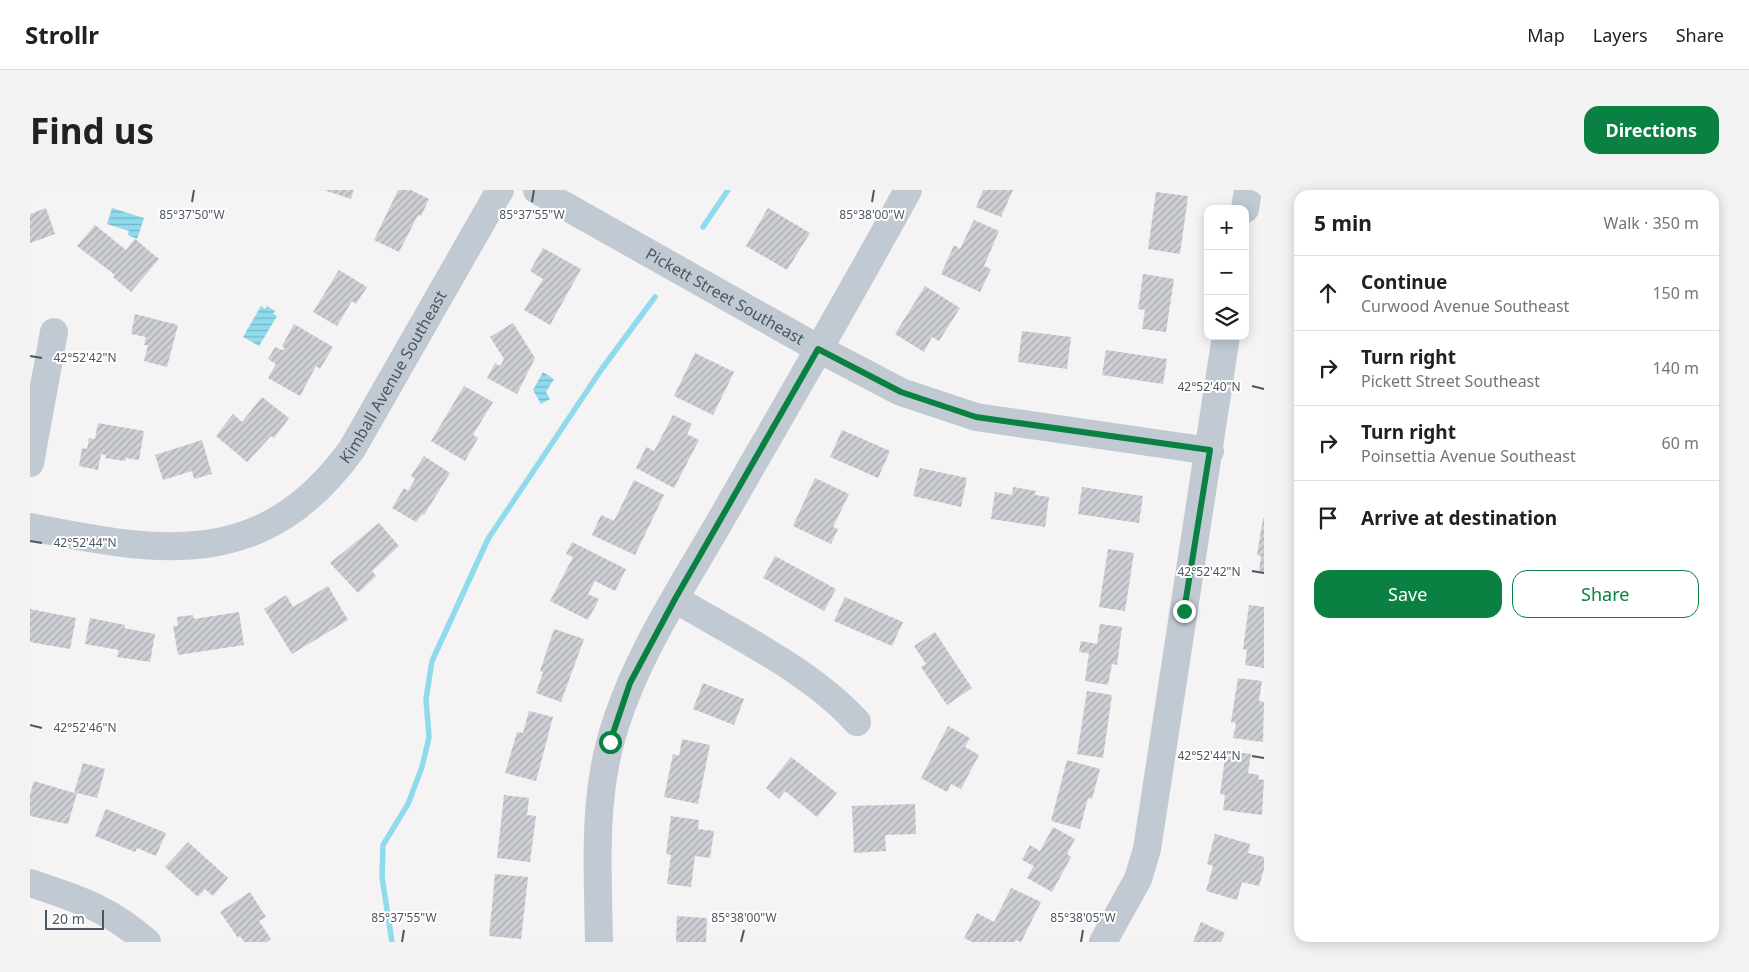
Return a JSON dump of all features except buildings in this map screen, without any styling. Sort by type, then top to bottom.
[{"type":"street","name":"Kimball Avenue Southeast","points":[[30,527],[100,541],[150,547],[196,546],[224,541],[251,532],[282,516],[305,501],[336,470],[352,449],[500,190]]},
{"type":"street","name":"Pickett Street Southeast","points":[[537,190],[818,349],[901,392],[976,417],[1210,450]]},
{"type":"street","points":[[599,942],[598,835],[600,790],[610,742],[630,683],[675,599],[908,190]]},
{"type":"street","points":[[1246,205],[1248,190]]},
{"type":"street","points":[[30,464],[54,332]]},
{"type":"street","points":[[1103,942],[1138,879],[1147,849],[1225,340]]},
{"type":"street","points":[[675,599],[813,682],[838,701],[857,722]]},
{"type":"street","points":[[30,883],[81,900],[122,920],[147,942]]},
{"type":"water","points":[[112,208],[144,218],[137,239],[128,235],[129,231],[107,224]]},
{"type":"water","points":[[261,306],[265,309],[267,306],[275,311],[273,314],[277,316],[259,346],[243,337]]},
{"type":"water","points":[[543,372],[554,379],[546,392],[550,399],[541,404],[533,390]]},
{"type":"waterway","points":[[703,227],[728,190]]},
{"type":"waterway","points":[[392,942],[382,877],[383,845],[408,804],[422,767],[429,737],[426,699],[432,661],[488,539],[601,370],[655,297]]},
{"type":"route","points":[[610,742],[630,683],[675,599],[818,349],[901,392],[976,417],[1210,450],[1184,611]]}]
